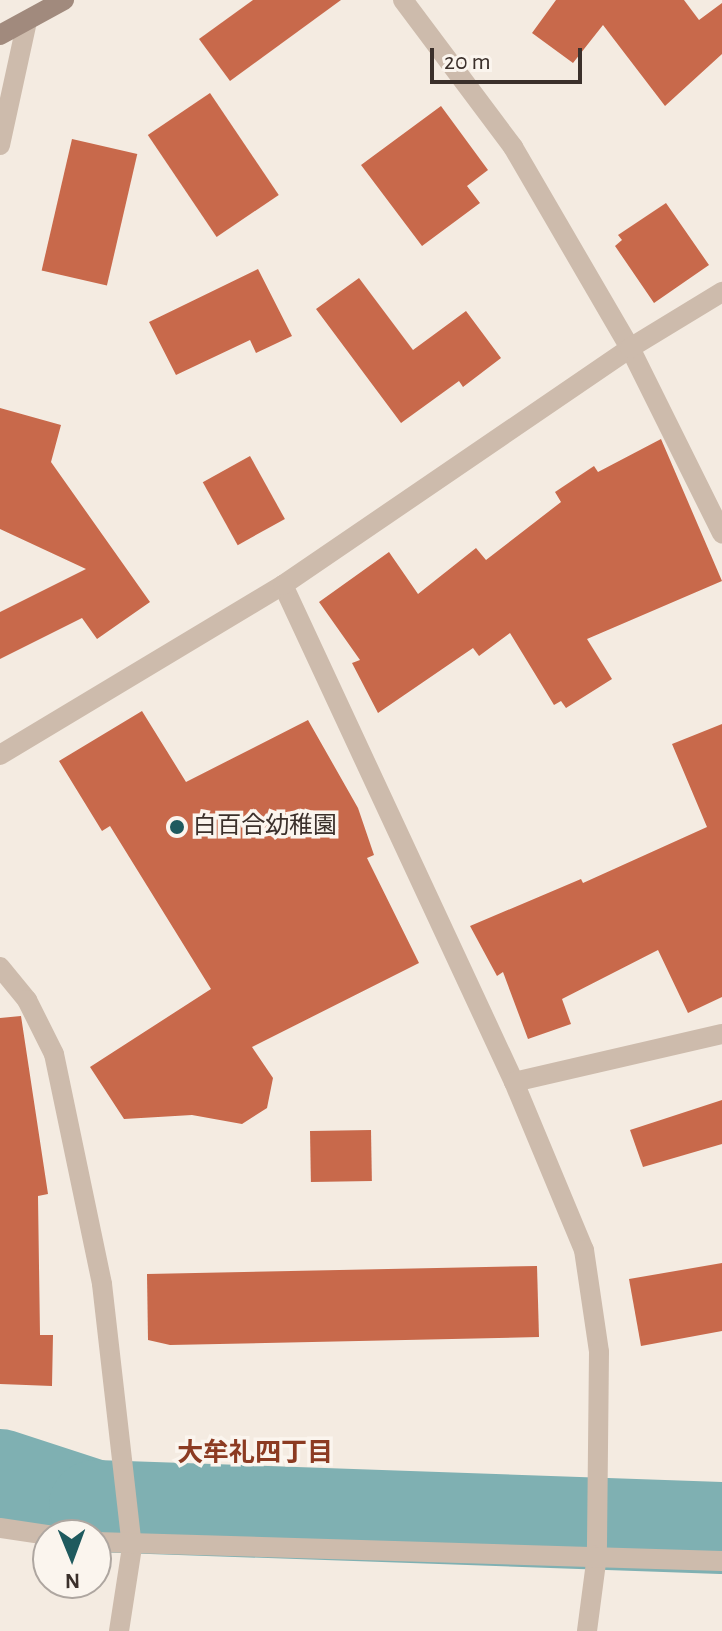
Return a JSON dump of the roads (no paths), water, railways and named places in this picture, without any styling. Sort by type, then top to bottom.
[{"type":"street","points":[[0,35],[26,26],[64,0]]},
{"type":"street","points":[[403,0],[513,147],[630,348],[722,533]]},
{"type":"street","points":[[0,145],[26,26]]},
{"type":"street","points":[[0,755],[283,585],[630,348],[722,292]]},
{"type":"street","points":[[283,585],[514,1082],[584,1250],[599,1352],[597,1547],[587,1631]]},
{"type":"street","points":[[0,967],[27,1000],[54,1054],[102,1284],[132,1547],[119,1631]]},
{"type":"street","points":[[514,1082],[722,1034]]},
{"type":"street","points":[[0,1528],[32,1533]]},
{"type":"street","points":[[112,1544],[132,1547],[597,1547],[722,1561]]},
{"type":"waterway","points":[[0,1475],[95,1506],[722,1528]]},
{"type":"place","name":"白百合幼稚園","points":[[177,827]]},
{"type":"district","name":"大牟礼四丁目","points":[[255,1454]]}]
